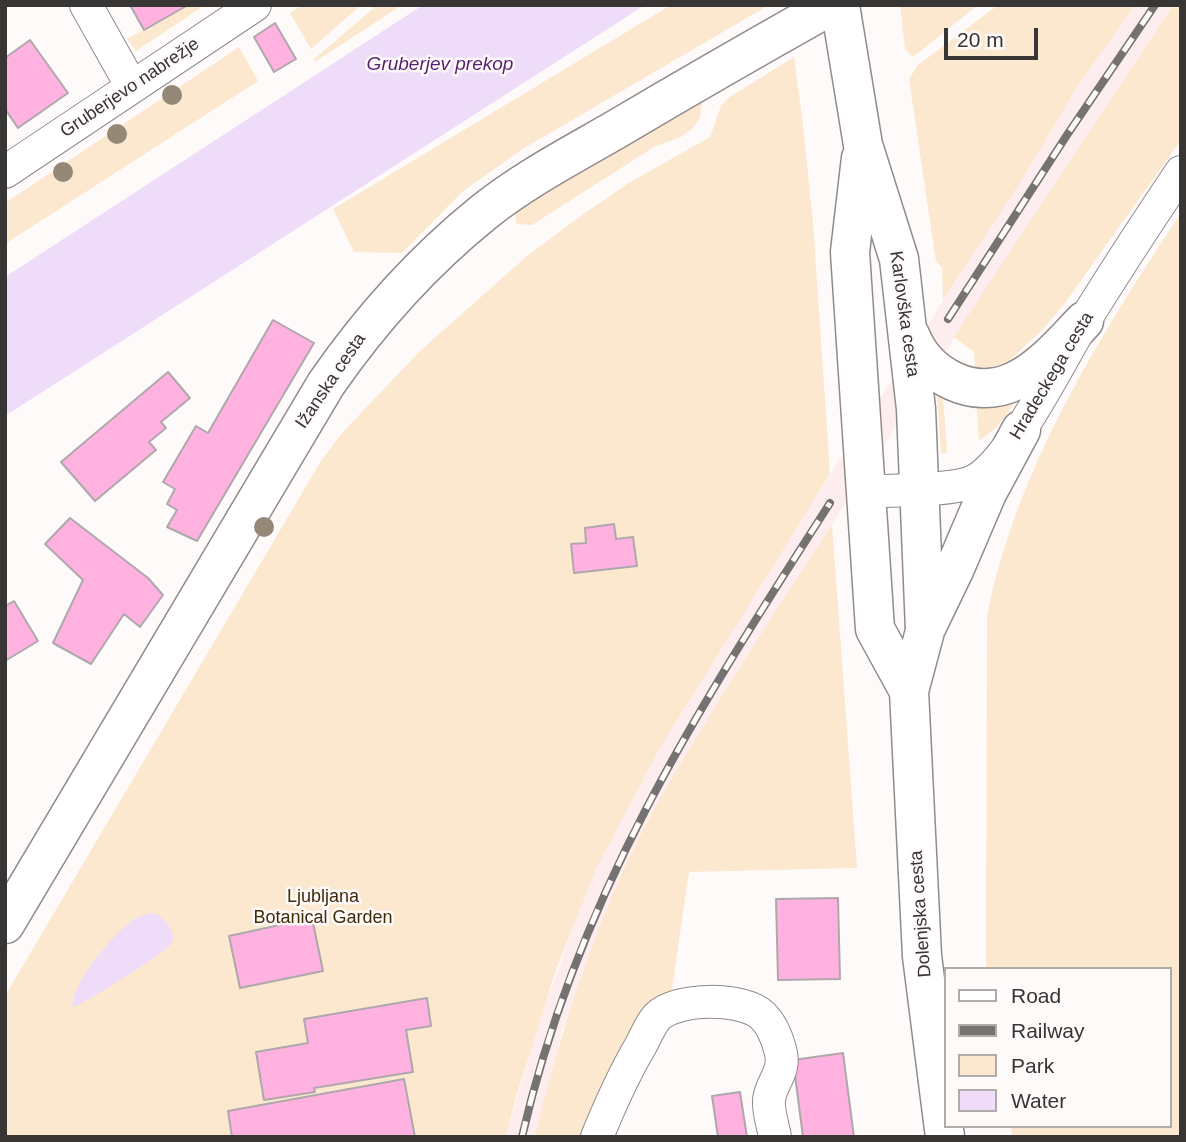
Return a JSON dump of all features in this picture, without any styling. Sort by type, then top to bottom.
[{"type":"main road","name":"Karlovška cesta","points":[[839,16],[863,145],[899,259],[908,330],[921,488]]},
{"type":"main road","name":"Ižanska cesta","points":[[8,913],[326,384],[392,298],[447,243],[506,196],[596,141],[839,16]]},
{"type":"main road","name":"Karlovška cesta","points":[[863,145],[850,252],[866,492]]},
{"type":"main road","points":[[908,330],[920,356],[930,367],[953,381],[981,388],[1000,386],[1016,380],[1040,363],[1084,321]]},
{"type":"main road","points":[[925,631],[987,493],[1021,430]]},
{"type":"main road","name":"Dolenjska cesta","points":[[921,488],[925,631],[909,691],[922,956],[945,1137]]},
{"type":"main road","name":"Dolenjska cesta","points":[[866,492],[875,629],[909,691]]},
{"type":"street","points":[[86,5],[132,88]]},
{"type":"street","name":"Gruberjevo nabrežje","points":[[5,172],[250,7]]},
{"type":"street","name":"Hradeckega cesta","points":[[866,492],[955,486],[980,478],[993,465],[1021,430],[1084,321],[1181,172]]},
{"type":"street","points":[[597,1137],[630,1063],[657,1017],[666,1010],[710,1002],[751,1007],[764,1016],[773,1031],[781,1051],[782,1065],[769,1099],[775,1137]]},
{"type":"shaded area","points":[[1135,5],[1173,5],[832,524],[697,738],[563,1028],[535,1137],[506,1137],[537,1028],[577,917],[597,867],[661,746],[770,567],[1018,186],[1077,87]]},
{"type":"green space","points":[[188,5],[205,5],[136,51],[127,39]]},
{"type":"green space","points":[[302,5],[361,5],[311,49],[290,13]]},
{"type":"green space","points":[[377,5],[402,5],[315,62],[313,60]]},
{"type":"green space","points":[[671,5],[769,5],[521,150],[462,192],[402,253],[354,252],[333,209]]},
{"type":"green space","points":[[900,5],[978,5],[913,57],[905,49]]},
{"type":"green space","points":[[998,5],[1135,5],[1077,87],[1018,186],[943,300],[942,267],[936,262],[909,79],[918,65]]},
{"type":"green space","points":[[1173,5],[1181,5],[1181,140],[1065,303],[1043,329],[1007,363],[986,368],[975,367],[974,352],[954,337]]},
{"type":"green space","points":[[239,47],[258,81],[5,244],[5,203]]},
{"type":"green space","name":"Ljubljana Botanical Garden","points":[[794,57],[813,222],[830,474],[661,746],[597,867],[556,970],[506,1137],[5,1137],[5,996],[321,461],[342,433],[420,351],[527,256],[627,184],[710,137],[721,106],[728,98]]},
{"type":"green space","points":[[703,97],[700,118],[693,128],[681,137],[654,147],[532,225],[516,224],[515,210]]},
{"type":"green space","points":[[1181,213],[1181,1137],[1012,1137],[1011,1128],[1172,1128],[1172,967],[986,967],[987,617],[1000,563],[1039,457],[1091,356]]},
{"type":"green space","points":[[938,394],[943,395],[947,453],[941,453]]},
{"type":"green space","points":[[1016,401],[997,427],[979,441],[976,402]]},
{"type":"green space","points":[[832,524],[857,868],[689,872],[671,995],[587,1137],[535,1137],[570,1010],[616,886],[655,808],[697,736]]},
{"type":"water","name":"Gruberjev prekop","points":[[423,5],[645,5],[5,416],[5,277]]},
{"type":"water","points":[[156,913],[172,931],[170,945],[123,979],[73,1007],[78,986],[106,946],[135,919]]},
{"type":"building","points":[[130,5],[188,5],[144,30]]},
{"type":"building","points":[[275,23],[296,59],[274,72],[254,37]]},
{"type":"building","points":[[30,40],[68,93],[18,128],[5,109],[5,58]]},
{"type":"building","points":[[273,320],[314,343],[197,541],[167,527],[177,510],[167,504],[175,489],[163,482],[196,426],[208,433]]},
{"type":"building","points":[[168,372],[190,398],[161,422],[166,428],[149,442],[156,450],[95,501],[61,462]]},
{"type":"building","points":[[70,518],[148,578],[163,595],[140,627],[124,614],[91,664],[53,643],[83,580],[45,544]]},
{"type":"building","points":[[614,524],[616,539],[633,537],[637,566],[574,573],[571,544],[586,543],[585,528]]},
{"type":"building","points":[[14,601],[38,641],[5,661],[5,606]]},
{"type":"building","points":[[838,898],[840,979],[778,980],[776,899]]},
{"type":"building","points":[[312,918],[323,971],[240,988],[229,936]]},
{"type":"building","points":[[427,998],[431,1026],[406,1030],[413,1072],[314,1088],[315,1092],[264,1100],[256,1052],[308,1043],[304,1019]]},
{"type":"building","points":[[843,1053],[854,1137],[803,1137],[793,1060]]},
{"type":"building","points":[[404,1079],[415,1137],[232,1137],[228,1111]]},
{"type":"building","points":[[740,1092],[747,1137],[718,1137],[712,1096]]},
{"type":"railway","points":[[948,319],[1155,5]]},
{"type":"railway","points":[[522,1137],[546,1049],[575,965],[609,884],[647,806],[689,730],[830,503]]}]
